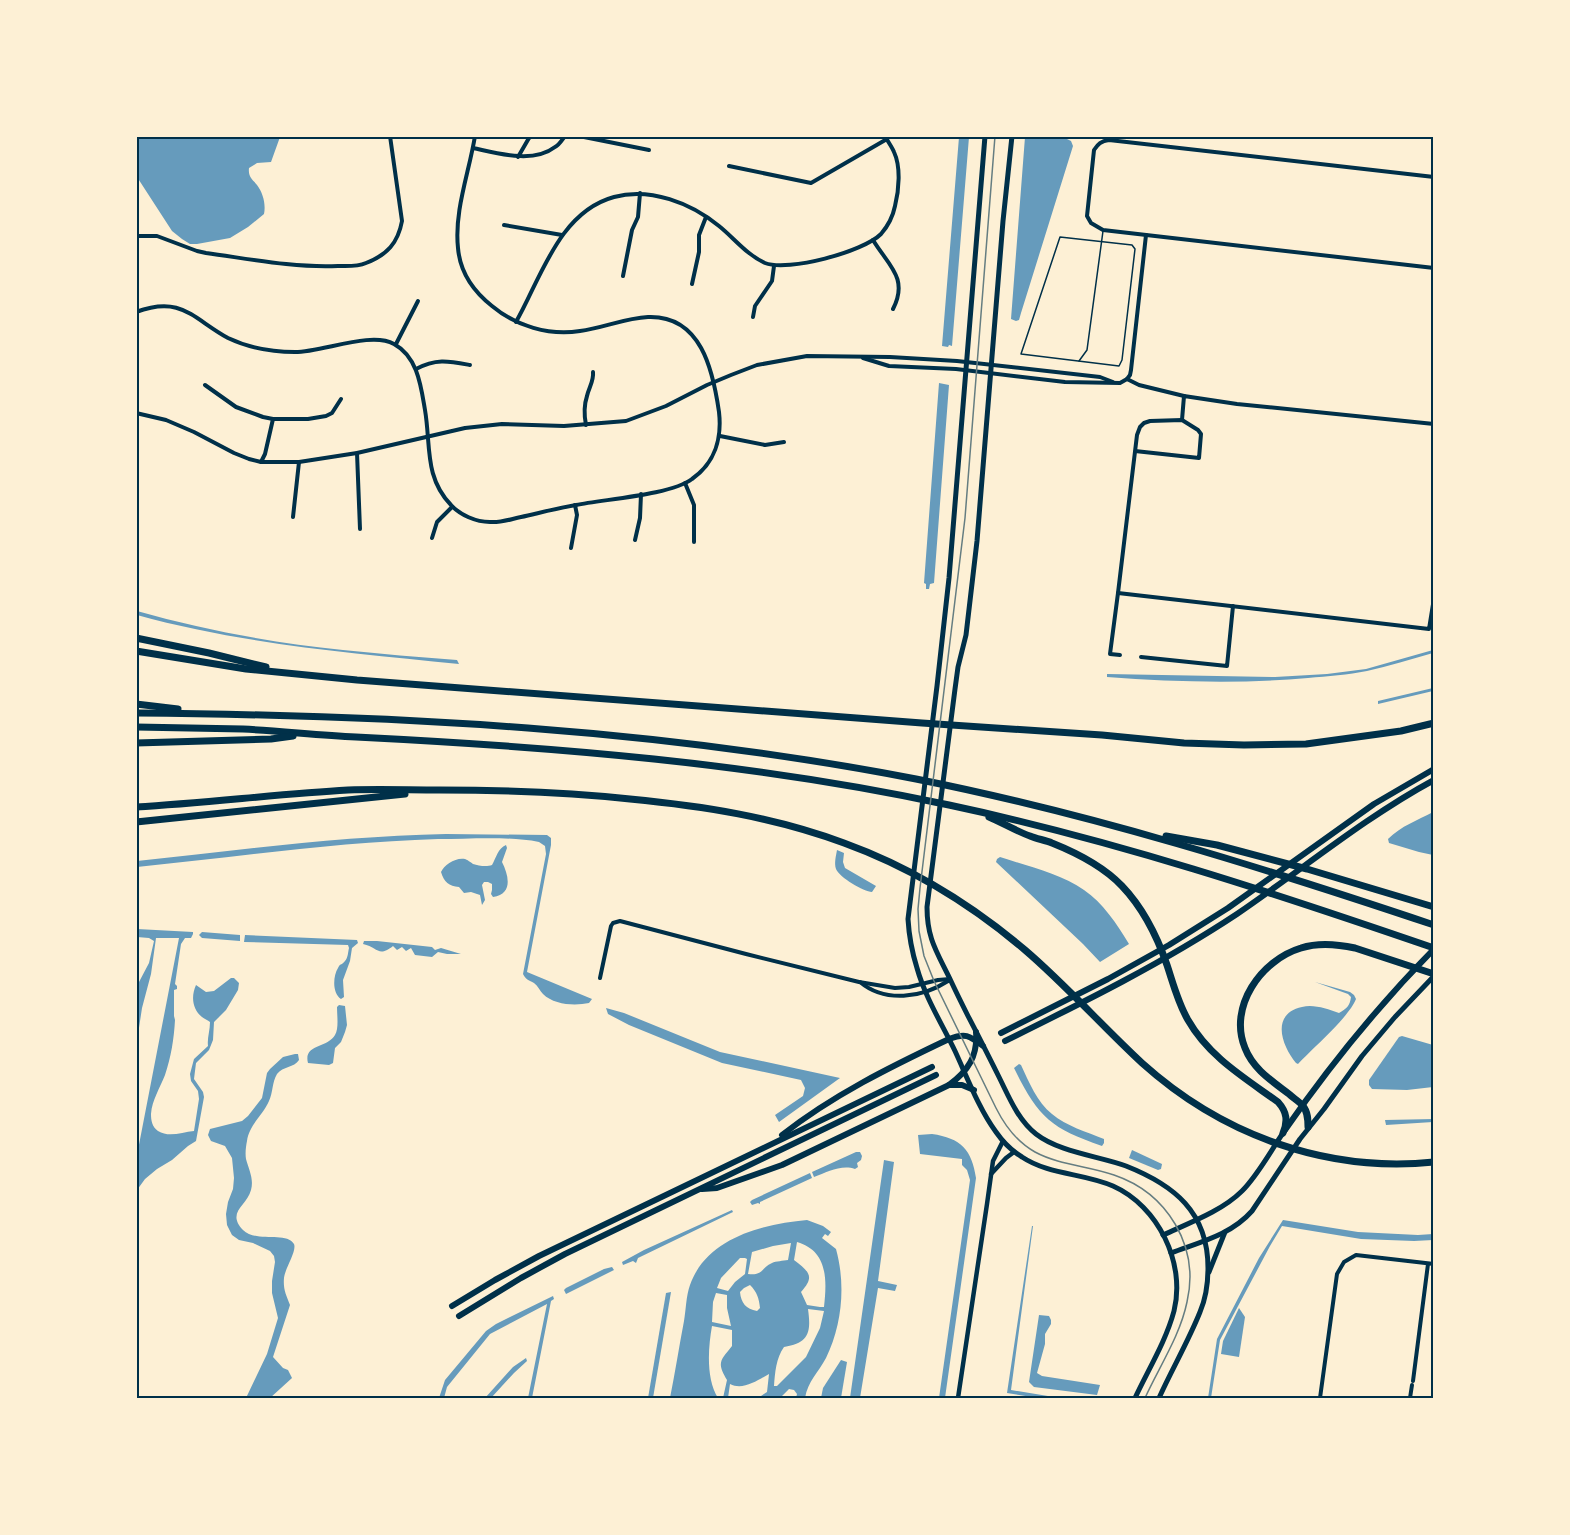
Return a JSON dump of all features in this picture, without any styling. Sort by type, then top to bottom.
[{"type":"highway","points":[[136,638],[209,652],[293,674]]},
{"type":"highway","points":[[136,651],[218,665],[380,682],[1184,743],[1306,744],[1401,731],[1434,723]]},
{"type":"highway","points":[[136,704],[214,714]]},
{"type":"highway","points":[[136,713],[401,720],[516,727],[718,747],[786,757],[916,779],[1131,830],[1433,924]]},
{"type":"highway","points":[[136,727],[245,729],[311,735],[483,743],[633,756],[827,782],[976,810],[1131,850],[1250,886],[1434,948]]},
{"type":"highway","points":[[136,743],[311,735]]},
{"type":"highway","points":[[136,807],[351,790],[541,791],[699,806],[801,828],[845,843],[904,869],[969,908],[1026,950],[1158,1077],[1212,1115],[1254,1135],[1337,1160],[1368,1164],[1434,1162]]},
{"type":"highway","points":[[136,822],[439,790]]},
{"type":"highway","points":[[976,810],[1030,836],[1089,860],[1122,885],[1154,932],[1188,1019],[1207,1047],[1283,1108],[1286,1121],[1282,1133]]},
{"type":"highway","points":[[1131,830],[1216,845],[1307,869],[1434,907]]},
{"type":"highway","points":[[1308,1128],[1307,1114],[1302,1105],[1264,1075],[1245,1050],[1240,1017],[1245,1000],[1266,969],[1276,960],[1293,951],[1322,944],[1345,946],[1377,954],[1434,975]]},
{"type":"main road","points":[[986,136],[947,600],[908,919],[912,952],[922,984],[986,1117],[1003,1141],[1024,1159],[1041,1167],[1103,1182],[1124,1192],[1147,1211],[1163,1235],[1171,1253],[1175,1271],[1177,1290],[1174,1312],[1135,1398]]},
{"type":"main road","points":[[1012,136],[974,573],[966,635],[958,667],[927,907],[927,924],[932,942],[950,980],[1023,1120],[1038,1136],[1051,1143],[1125,1166],[1170,1188],[1187,1204],[1197,1219],[1208,1255],[1206,1293],[1201,1310],[1159,1398]]},
{"type":"main road","points":[[1001,1033],[1108,979],[1169,945],[1228,908],[1374,804],[1434,769]]},
{"type":"main road","points":[[1005,1041],[1111,989],[1174,953],[1237,914],[1353,830],[1434,780]]},
{"type":"main road","points":[[1163,1235],[1219,1208],[1240,1193],[1255,1176],[1302,1105],[1376,1010],[1434,948]]},
{"type":"main road","points":[[1171,1253],[1225,1232],[1239,1224],[1252,1211],[1308,1128],[1362,1056],[1434,975]]},
{"type":"main road","points":[[699,1189],[717,1188],[783,1165],[949,1085],[965,1072],[975,1055],[976,1032]]},
{"type":"main road","points":[[772,1143],[802,1119],[853,1086],[949,1039],[963,1034],[983,1046]]},
{"type":"main road","points":[[452,1306],[528,1262],[932,1067]]},
{"type":"main road","points":[[459,1316],[548,1263],[936,1075]]},
{"type":"main road","points":[[949,1085],[962,1085],[974,1090]]},
{"type":"main road","points":[[1208,1276],[1225,1232]]},
{"type":"street","points":[[136,236],[157,236],[206,253],[297,266],[325,267],[365,264],[381,256],[400,234],[402,221],[390,136]]},
{"type":"street","points":[[136,312],[157,307],[180,309],[228,337],[250,346],[272,351],[312,351],[371,340],[396,344],[408,356],[416,369],[429,436],[429,457],[433,477],[442,495],[452,507],[471,518],[489,522],[503,521],[575,505],[663,490],[693,479],[707,465],[720,436],[718,411],[704,351],[687,330],[675,321],[647,317],[579,331],[537,329],[516,322],[495,309],[478,294],[468,281],[461,266],[458,248],[458,221],[475,136]]},
{"type":"street","points":[[518,157],[528,138],[532,136]]},
{"type":"street","points":[[473,148],[518,157],[537,155],[555,147],[564,136]]},
{"type":"street","points":[[579,136],[649,150]]},
{"type":"street","points":[[516,322],[562,235],[579,216],[613,197],[640,194],[672,199],[706,217],[755,257],[774,266],[814,261],[853,250],[873,240],[891,218],[897,195],[898,170],[895,154],[886,138],[811,183],[729,166]]},
{"type":"street","points":[[1434,177],[1109,140],[1103,141],[1094,150],[1087,216],[1091,223],[1103,230],[1434,268]]},
{"type":"street","points":[[623,276],[632,230],[638,217],[640,194]]},
{"type":"street","points":[[692,284],[699,252],[699,235],[706,217]]},
{"type":"street","points":[[504,225],[562,235]]},
{"type":"street","points":[[859,357],[889,366],[966,370],[1065,382],[1120,383],[1127,379],[1131,370],[1146,235]]},
{"type":"street","points":[[873,240],[898,277],[900,294],[893,309]]},
{"type":"street","points":[[753,317],[754,306],[772,281],[774,266]]},
{"type":"street","points":[[396,344],[418,301]]},
{"type":"street","points":[[136,413],[166,420],[234,453],[261,462],[299,462],[357,453],[465,428],[502,424],[564,426],[626,421],[666,406],[712,382],[757,365],[814,355],[967,362],[1100,377],[1113,382]]},
{"type":"street","points":[[416,369],[425,364],[443,360],[470,365]]},
{"type":"street","points":[[586,425],[585,404],[593,380],[593,372]]},
{"type":"street","points":[[1127,379],[1139,385],[1184,396],[1246,405],[1434,424]]},
{"type":"street","points":[[205,385],[236,407],[273,419],[308,419],[326,416],[332,413],[341,399]]},
{"type":"street","points":[[1182,420],[1184,396]]},
{"type":"street","points":[[261,462],[273,419]]},
{"type":"street","points":[[1120,654],[1110,654],[1135,451],[1138,431],[1144,423],[1150,421],[1182,420],[1201,434],[1199,458],[1135,451]]},
{"type":"street","points":[[720,436],[765,445],[784,442]]},
{"type":"street","points":[[357,453],[360,529]]},
{"type":"street","points":[[293,517],[299,462]]},
{"type":"street","points":[[685,483],[694,505],[694,542]]},
{"type":"street","points":[[635,540],[640,518],[641,494]]},
{"type":"street","points":[[571,548],[577,515],[575,505]]},
{"type":"street","points":[[432,538],[435,525],[452,507]]},
{"type":"street","points":[[1118,593],[1431,629],[1434,598]]},
{"type":"street","points":[[1141,657],[1227,666],[1233,606]]},
{"type":"street","points":[[600,978],[611,926],[620,921],[859,982],[895,988],[950,980]]},
{"type":"street","points":[[859,982],[867,988],[896,996],[926,992],[950,980]]},
{"type":"street","points":[[958,1398],[992,1174],[991,1167],[1003,1141]]},
{"type":"street","points":[[992,1174],[1014,1152]]},
{"type":"street","points":[[1320,1398],[1337,1274],[1344,1262],[1356,1255],[1431,1264],[1410,1398]]},
{"type":"lane","points":[[1078,361],[1086,350],[1103,230]]},
{"type":"lane","points":[[1060,237],[1102,241],[1132,245],[1135,249],[1122,360],[1119,366],[1021,354],[1060,237]]},
{"type":"water","points":[[136,137],[280,137],[271,162],[257,163],[249,168],[250,176],[262,195],[265,206],[264,214],[230,238],[190,244],[172,231],[137,177]]},
{"type":"water","points":[[959,137],[969,137],[952,346],[948,347],[942,346]]},
{"type":"water","points":[[1025,137],[1063,137],[1071,141],[1073,146],[1019,320],[1016,321],[1011,319]]},
{"type":"water","points":[[939,383],[949,385],[934,583],[926,589],[924,583]]},
{"type":"water","points":[[137,611],[265,640],[343,650],[457,660],[459,664],[256,640],[177,625],[137,615]]},
{"type":"water","points":[[1433,650],[1433,653],[1367,671],[1308,678],[1208,682],[1107,677],[1107,674],[1275,677],[1327,674],[1366,669]]},
{"type":"water","points":[[1433,688],[1433,691],[1378,704],[1378,701]]},
{"type":"water","points":[[1433,812],[1433,855],[1389,843],[1388,839],[1398,830]]},
{"type":"water","points":[[407,835],[547,835],[551,838],[527,972],[592,999],[589,1003],[571,1004],[548,998],[523,974],[546,854],[545,846],[539,842],[489,838],[400,841],[137,867],[137,861],[252,848]]},
{"type":"water","points":[[506,845],[502,862],[508,884],[504,892],[499,895],[493,897],[492,884],[484,882],[482,885],[485,900],[482,905],[480,895],[471,892],[464,893],[459,887],[445,881],[441,872],[451,862],[466,859],[473,864],[492,865],[499,851]]},
{"type":"water","points":[[837,850],[844,853],[845,868],[876,886],[872,892],[863,890],[838,872],[835,864]]},
{"type":"water","points":[[1000,857],[1054,875],[1084,890],[1103,908],[1129,944],[1100,962],[996,862]]},
{"type":"water","points":[[137,929],[193,932],[191,938],[185,938],[181,944],[175,984],[177,989],[174,990],[175,1020],[172,1048],[151,1116],[154,1128],[158,1131],[171,1134],[194,1131],[199,1099],[190,1074],[194,1059],[208,1046],[210,1022],[199,1014],[194,1006],[193,994],[196,985],[206,992],[214,991],[231,978],[239,983],[238,990],[226,1010],[214,1022],[213,1040],[209,1050],[196,1063],[194,1079],[204,1097],[196,1141],[157,1169],[137,1190],[137,1155],[179,938],[156,938],[137,1041],[137,992],[139,982],[149,963],[154,941],[137,937]]},
{"type":"water","points":[[202,932],[240,935],[240,941],[202,938],[199,935]]},
{"type":"water","points":[[245,935],[357,940],[358,943],[352,948],[343,980],[344,997],[341,999],[336,993],[334,980],[336,971],[347,958],[348,945],[244,942]]},
{"type":"water","points":[[364,941],[432,947],[435,950],[441,948],[461,954],[438,952],[432,957],[415,955],[411,948],[406,951],[402,947],[397,950],[393,946],[384,951],[378,951],[363,944]]},
{"type":"water","points":[[1315,982],[1350,992],[1356,999],[1339,1023],[1298,1064],[1283,1040],[1282,1023],[1286,1016],[1292,1011],[1307,1006],[1320,1007],[1339,1013],[1347,1007],[1351,997]]},
{"type":"water","points":[[339,1005],[345,1006],[347,1025],[341,1042],[335,1048],[333,1063],[329,1065],[308,1063],[309,1052],[335,1035]]},
{"type":"water","points":[[606,1008],[624,1013],[720,1052],[840,1078],[779,1122],[775,1115],[803,1096],[805,1088],[801,1080],[722,1063],[629,1025],[608,1014]]},
{"type":"water","points":[[1399,1037],[1433,1045],[1433,1087],[1407,1090],[1372,1089],[1369,1080]]},
{"type":"water","points":[[298,1054],[299,1060],[277,1074],[269,1101],[248,1135],[246,1157],[252,1186],[249,1196],[237,1214],[238,1224],[249,1234],[284,1238],[294,1244],[294,1251],[284,1278],[284,1289],[290,1305],[273,1357],[288,1370],[292,1378],[270,1398],[246,1398],[267,1354],[278,1318],[272,1293],[275,1262],[270,1251],[253,1243],[239,1240],[232,1235],[227,1225],[226,1214],[233,1189],[232,1158],[225,1146],[211,1141],[208,1135],[210,1129],[242,1121],[248,1116],[262,1098],[267,1073],[270,1069],[283,1057]]},
{"type":"water","points":[[1019,1064],[1038,1098],[1047,1109],[1064,1122],[1104,1139],[1102,1146],[1070,1133],[1048,1119],[1031,1098],[1014,1068]]},
{"type":"water","points":[[1434,1119],[1433,1122],[1386,1125],[1385,1120]]},
{"type":"water","points":[[932,1134],[951,1139],[963,1147],[972,1160],[976,1178],[945,1398],[939,1398],[970,1180],[967,1170],[962,1165],[962,1159],[920,1154],[918,1135]]},
{"type":"water","points":[[1132,1150],[1162,1164],[1161,1169],[1158,1170],[1129,1158]]},
{"type":"water","points":[[860,1152],[862,1156],[855,1169],[840,1168],[814,1177],[812,1172]]},
{"type":"water","points":[[884,1160],[894,1162],[878,1281],[897,1285],[895,1291],[878,1288],[860,1398],[850,1398]]},
{"type":"water","points":[[810,1173],[812,1178],[760,1204],[752,1205],[750,1202],[752,1200]]},
{"type":"water","points":[[732,1210],[733,1212],[638,1258],[636,1263],[633,1261],[623,1265],[622,1262],[644,1250]]},
{"type":"water","points":[[807,1220],[831,1232],[822,1238],[836,1249],[841,1277],[841,1305],[836,1332],[826,1358],[811,1382],[805,1398],[796,1398],[797,1394],[794,1390],[789,1389],[780,1398],[758,1398],[767,1392],[769,1374],[745,1385],[730,1384],[728,1398],[723,1398],[727,1380],[721,1362],[732,1346],[732,1330],[712,1326],[709,1353],[710,1373],[718,1398],[670,1398],[688,1294],[698,1269],[709,1255],[723,1244],[756,1230]],"holes":[[[797,1242],[807,1246],[820,1259],[825,1277],[824,1307],[807,1305],[801,1292],[809,1278],[806,1271],[794,1260]],[[791,1243],[788,1260],[772,1263],[757,1274],[748,1274],[752,1252]],[[740,1258],[747,1259],[745,1274],[728,1291],[717,1288],[721,1278]],[[750,1285],[756,1293],[760,1308],[757,1311],[750,1309],[743,1302],[740,1292]],[[716,1293],[727,1295],[731,1326],[712,1322]],[[808,1309],[824,1311],[820,1328],[806,1357],[777,1386],[774,1386],[776,1366],[781,1351],[784,1347],[804,1339],[809,1330]]]},
{"type":"water","points":[[1283,1220],[1358,1232],[1433,1234],[1433,1240],[1361,1239],[1282,1226],[1220,1340],[1211,1398],[1208,1398],[1217,1339],[1259,1258]]},
{"type":"water","points":[[1032,1226],[1011,1390],[1060,1398],[1038,1398],[1007,1393]]},
{"type":"water","points":[[612,1267],[614,1270],[566,1294],[564,1290],[566,1288]]},
{"type":"water","points":[[671,1292],[653,1398],[648,1398],[666,1293]]},
{"type":"water","points":[[553,1296],[532,1398],[528,1398],[547,1304],[490,1334],[447,1387],[444,1398],[439,1398],[445,1380],[486,1331]]},
{"type":"water","points":[[1239,1308],[1245,1317],[1239,1357],[1221,1354],[1223,1341]]},
{"type":"water","points":[[1039,1315],[1049,1316],[1051,1324],[1045,1334],[1045,1344],[1037,1373],[1042,1376],[1100,1385],[1097,1395],[1034,1387],[1029,1382]]},
{"type":"water","points":[[526,1358],[527,1361],[491,1398],[485,1398],[513,1367]]},
{"type":"water","points":[[841,1360],[847,1362],[841,1398],[821,1398],[823,1388]]},
{"type":"tram line","points":[[995,136],[965,518],[920,888],[919,931],[924,956],[934,981],[996,1108],[1012,1133],[1029,1148],[1044,1156],[1114,1175],[1133,1183],[1164,1208],[1184,1242],[1189,1261],[1190,1281],[1184,1315],[1145,1398]]}]
